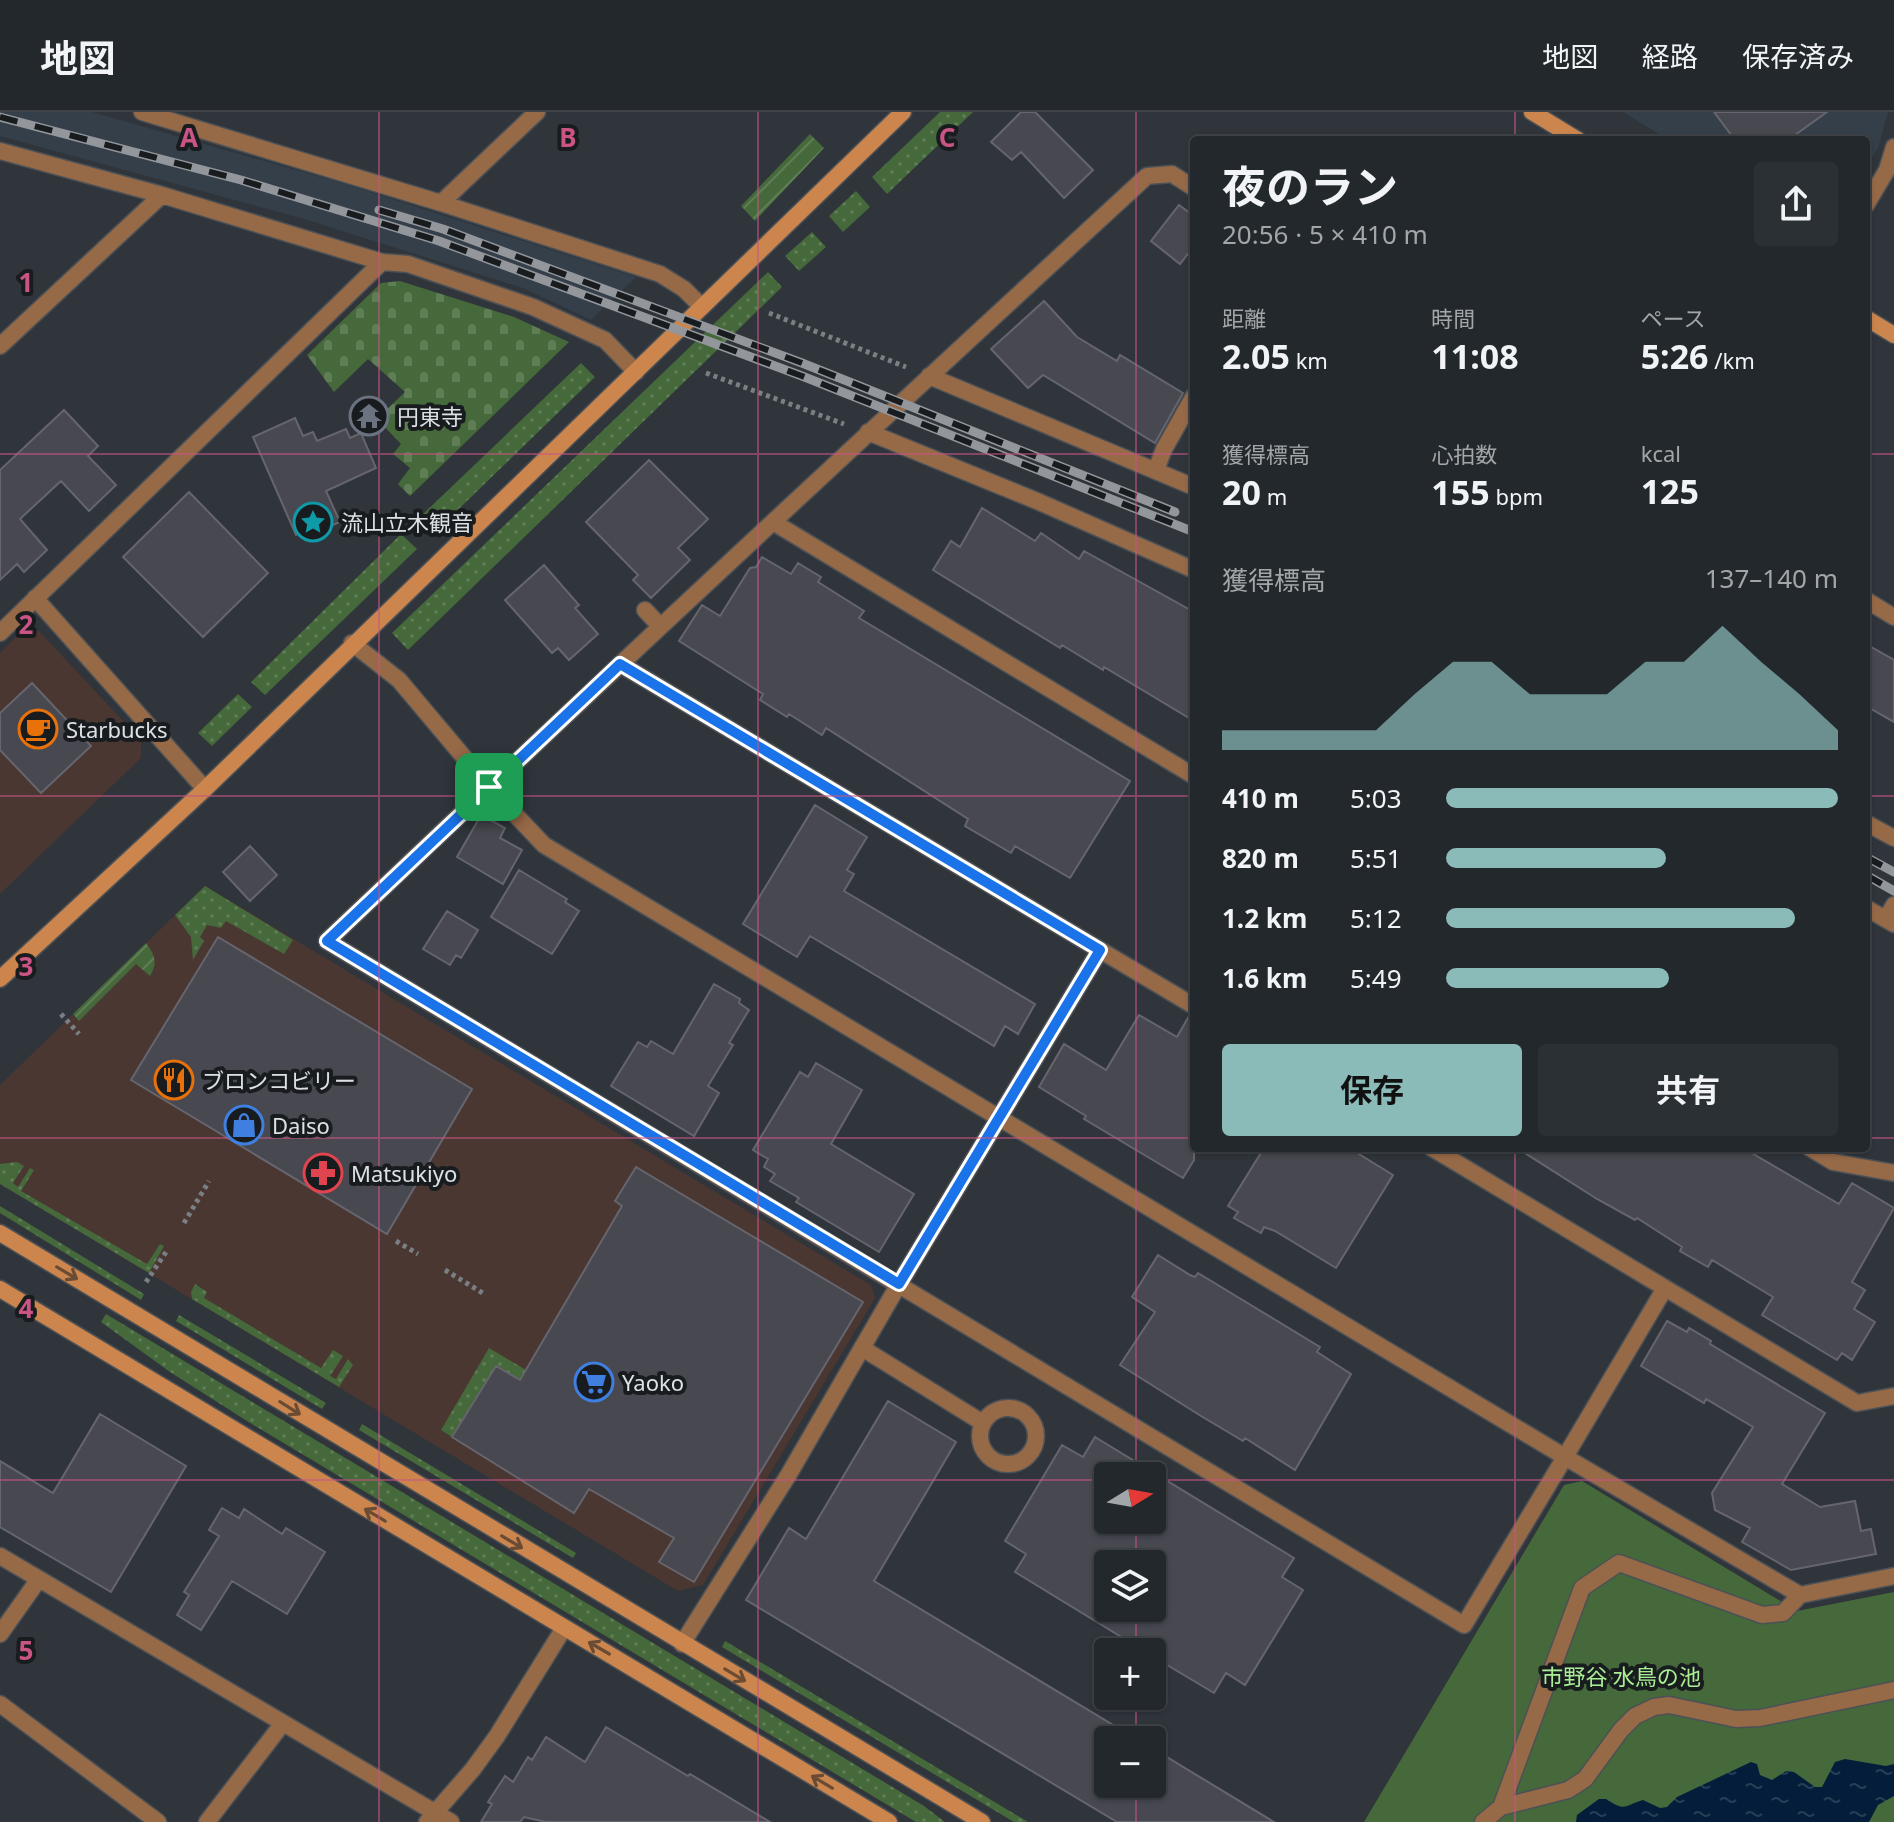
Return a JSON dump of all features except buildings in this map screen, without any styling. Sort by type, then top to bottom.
[{"type":"street","points":[[142,112],[660,274],[684,289],[701,306]]},
{"type":"street","points":[[441,203],[537,112]]},
{"type":"street","points":[[0,979],[205,789],[352,643],[903,112]]},
{"type":"street","points":[[1532,112],[1571,136]]},
{"type":"street","points":[[1870,198],[1887,170],[1894,147]]},
{"type":"street","points":[[0,151],[162,195],[382,262],[408,264],[533,307],[605,340],[636,372]]},
{"type":"street","points":[[1190,185],[1172,174],[1147,176],[660,626],[327,941],[1464,1625],[1665,1288]]},
{"type":"street","points":[[0,346],[162,195]]},
{"type":"street","points":[[0,633],[382,262]]},
{"type":"street","points":[[1870,320],[1894,335]]},
{"type":"street","points":[[929,376],[1190,485]]},
{"type":"street","points":[[1156,470],[1190,403]]},
{"type":"street","points":[[868,432],[1190,568]]},
{"type":"street","points":[[773,522],[1190,774]]},
{"type":"street","points":[[35,598],[205,789]]},
{"type":"street","points":[[1870,602],[1894,617]]},
{"type":"street","points":[[645,610],[660,626]]},
{"type":"street","points":[[352,643],[399,680],[489,787],[544,845],[1800,1595]]},
{"type":"street","points":[[620,664],[1190,1004]]},
{"type":"street","points":[[1870,825],[1894,838]]},
{"type":"street","points":[[1870,909],[1891,916]]},
{"type":"street","points":[[682,1644],[789,1474],[1100,950]]},
{"type":"street","points":[[1439,1152],[1857,1403],[1894,1396]]},
{"type":"street","points":[[1817,1152],[1833,1162],[1894,1173]]},
{"type":"street","points":[[0,1233],[982,1822]]},
{"type":"street","points":[[0,1289],[889,1822]]},
{"type":"street","points":[[862,1348],[983,1423]]},
{"type":"street","points":[[0,1556],[283,1723],[431,1817],[451,1822]]},
{"type":"street","points":[[1501,1807],[1582,1588],[1619,1563],[1762,1615],[1783,1613],[1800,1595],[1894,1576]]},
{"type":"street","points":[[0,1634],[39,1579]]},
{"type":"street","points":[[431,1817],[497,1736],[564,1628]]},
{"type":"street","points":[[1483,1822],[1501,1807],[1568,1790],[1585,1779],[1621,1730],[1635,1716],[1654,1707],[1669,1705],[1736,1719],[1760,1718],[1894,1690]]},
{"type":"street","points":[[0,1704],[158,1822]]},
{"type":"street","points":[[207,1822],[283,1723]]},
{"type":"path","points":[[769,313],[929,376]]},
{"type":"path","points":[[706,373],[868,432]]},
{"type":"path","points":[[61,1014],[79,1034]]},
{"type":"path","points":[[184,1223],[209,1181]]},
{"type":"path","points":[[396,1241],[418,1254]]},
{"type":"path","points":[[146,1282],[168,1249]]},
{"type":"path","points":[[445,1270],[486,1295]]},
{"type":"shaded area","points":[[0,112],[92,112],[345,184],[636,277],[591,320],[523,288],[301,218],[0,136]]},
{"type":"shaded area","points":[[1623,112],[1888,112],[1878,148],[1870,161],[1870,136],[1662,136]]},
{"type":"shaded area","points":[[22,631],[39,631],[141,740],[141,758],[0,894],[0,653]]},
{"type":"shaded area","points":[[205,886],[871,1285],[875,1298],[703,1585],[678,1591],[0,1184],[0,1085]]},
{"type":"green space","points":[[940,112],[973,112],[887,194],[872,177]]},
{"type":"green space","points":[[810,134],[824,148],[755,221],[741,206]]},
{"type":"green space","points":[[856,191],[870,207],[843,232],[829,216]]},
{"type":"green space","points":[[812,232],[826,247],[799,271],[785,256]]},
{"type":"green space","points":[[768,272],[782,287],[408,650],[392,633]]},
{"type":"green space","points":[[400,281],[514,317],[569,342],[410,496],[398,484],[410,468],[393,454],[401,444],[377,419],[405,392],[368,359],[334,392],[307,355],[381,283]]},
{"type":"green space","points":[[581,363],[595,377],[435,532],[420,517]]},
{"type":"green space","points":[[401,534],[417,549],[265,695],[251,682]]},
{"type":"green space","points":[[238,694],[252,707],[212,746],[198,733]]},
{"type":"green space","points":[[205,886],[293,940],[284,954],[226,921],[221,928],[207,925],[200,937],[204,941],[193,960],[191,937],[175,915]]},
{"type":"green space","points":[[146,943],[154,959],[150,976],[136,964],[79,1021],[73,1014]]},
{"type":"green space","points":[[17,1162],[24,1166],[13,1183],[18,1187],[30,1168],[34,1170],[21,1191],[147,1264],[160,1244],[164,1246],[149,1273],[0,1184],[0,1164]]},
{"type":"green space","points":[[0,1206],[144,1294],[141,1300],[0,1213]]},
{"type":"green space","points":[[195,1284],[207,1292],[204,1298],[321,1368],[333,1350],[343,1356],[330,1376],[336,1379],[348,1359],[353,1365],[339,1387],[192,1299]]},
{"type":"green space","points":[[106,1314],[924,1806],[945,1822],[916,1822],[247,1421],[170,1372],[101,1322]]},
{"type":"green space","points":[[179,1315],[326,1403],[322,1409],[176,1321]]},
{"type":"green space","points":[[489,1348],[526,1370],[519,1380],[452,1437],[441,1430]]},
{"type":"green space","points":[[362,1424],[576,1553],[573,1558],[359,1430]]},
{"type":"green space","name":"市野谷 水鳥の池","points":[[1582,1481],[1797,1611],[1894,1592],[1894,1822],[1364,1822],[1564,1485]]},
{"type":"green space","points":[[725,1641],[1028,1822],[1014,1822],[722,1647]]},
{"type":"water","points":[[1845,1759],[1886,1766],[1894,1764],[1894,1796],[1878,1805],[1869,1822],[1576,1822],[1577,1815],[1599,1799],[1621,1807],[1643,1800],[1660,1808],[1667,1807],[1677,1797],[1751,1762],[1757,1764],[1760,1775],[1772,1780],[1786,1771],[1794,1772],[1815,1787],[1822,1787],[1835,1762]]},
{"type":"railway","points":[[0,117],[241,180],[439,241],[802,376],[1190,530]]},
{"type":"railway","points":[[379,210],[443,229],[802,363],[1175,512]]},
{"type":"railway","points":[[1870,859],[1894,872]]},
{"type":"railway","points":[[1870,877],[1894,891]]},
{"type":"place","name":"円東寺","points":[[369,416]]},
{"type":"place","name":"流山立木観音","points":[[313,522]]},
{"type":"place","name":"Starbucks","points":[[38,729]]},
{"type":"place","name":"ブロンコビリー","points":[[174,1080]]},
{"type":"place","name":"Daiso","points":[[244,1125]]},
{"type":"place","name":"Matsukiyo","points":[[323,1173]]},
{"type":"place","name":"Yaoko","points":[[594,1382]]},
{"type":"route","points":[[620,664],[1100,950],[899,1284],[327,941],[489,787],[620,664]]}]
